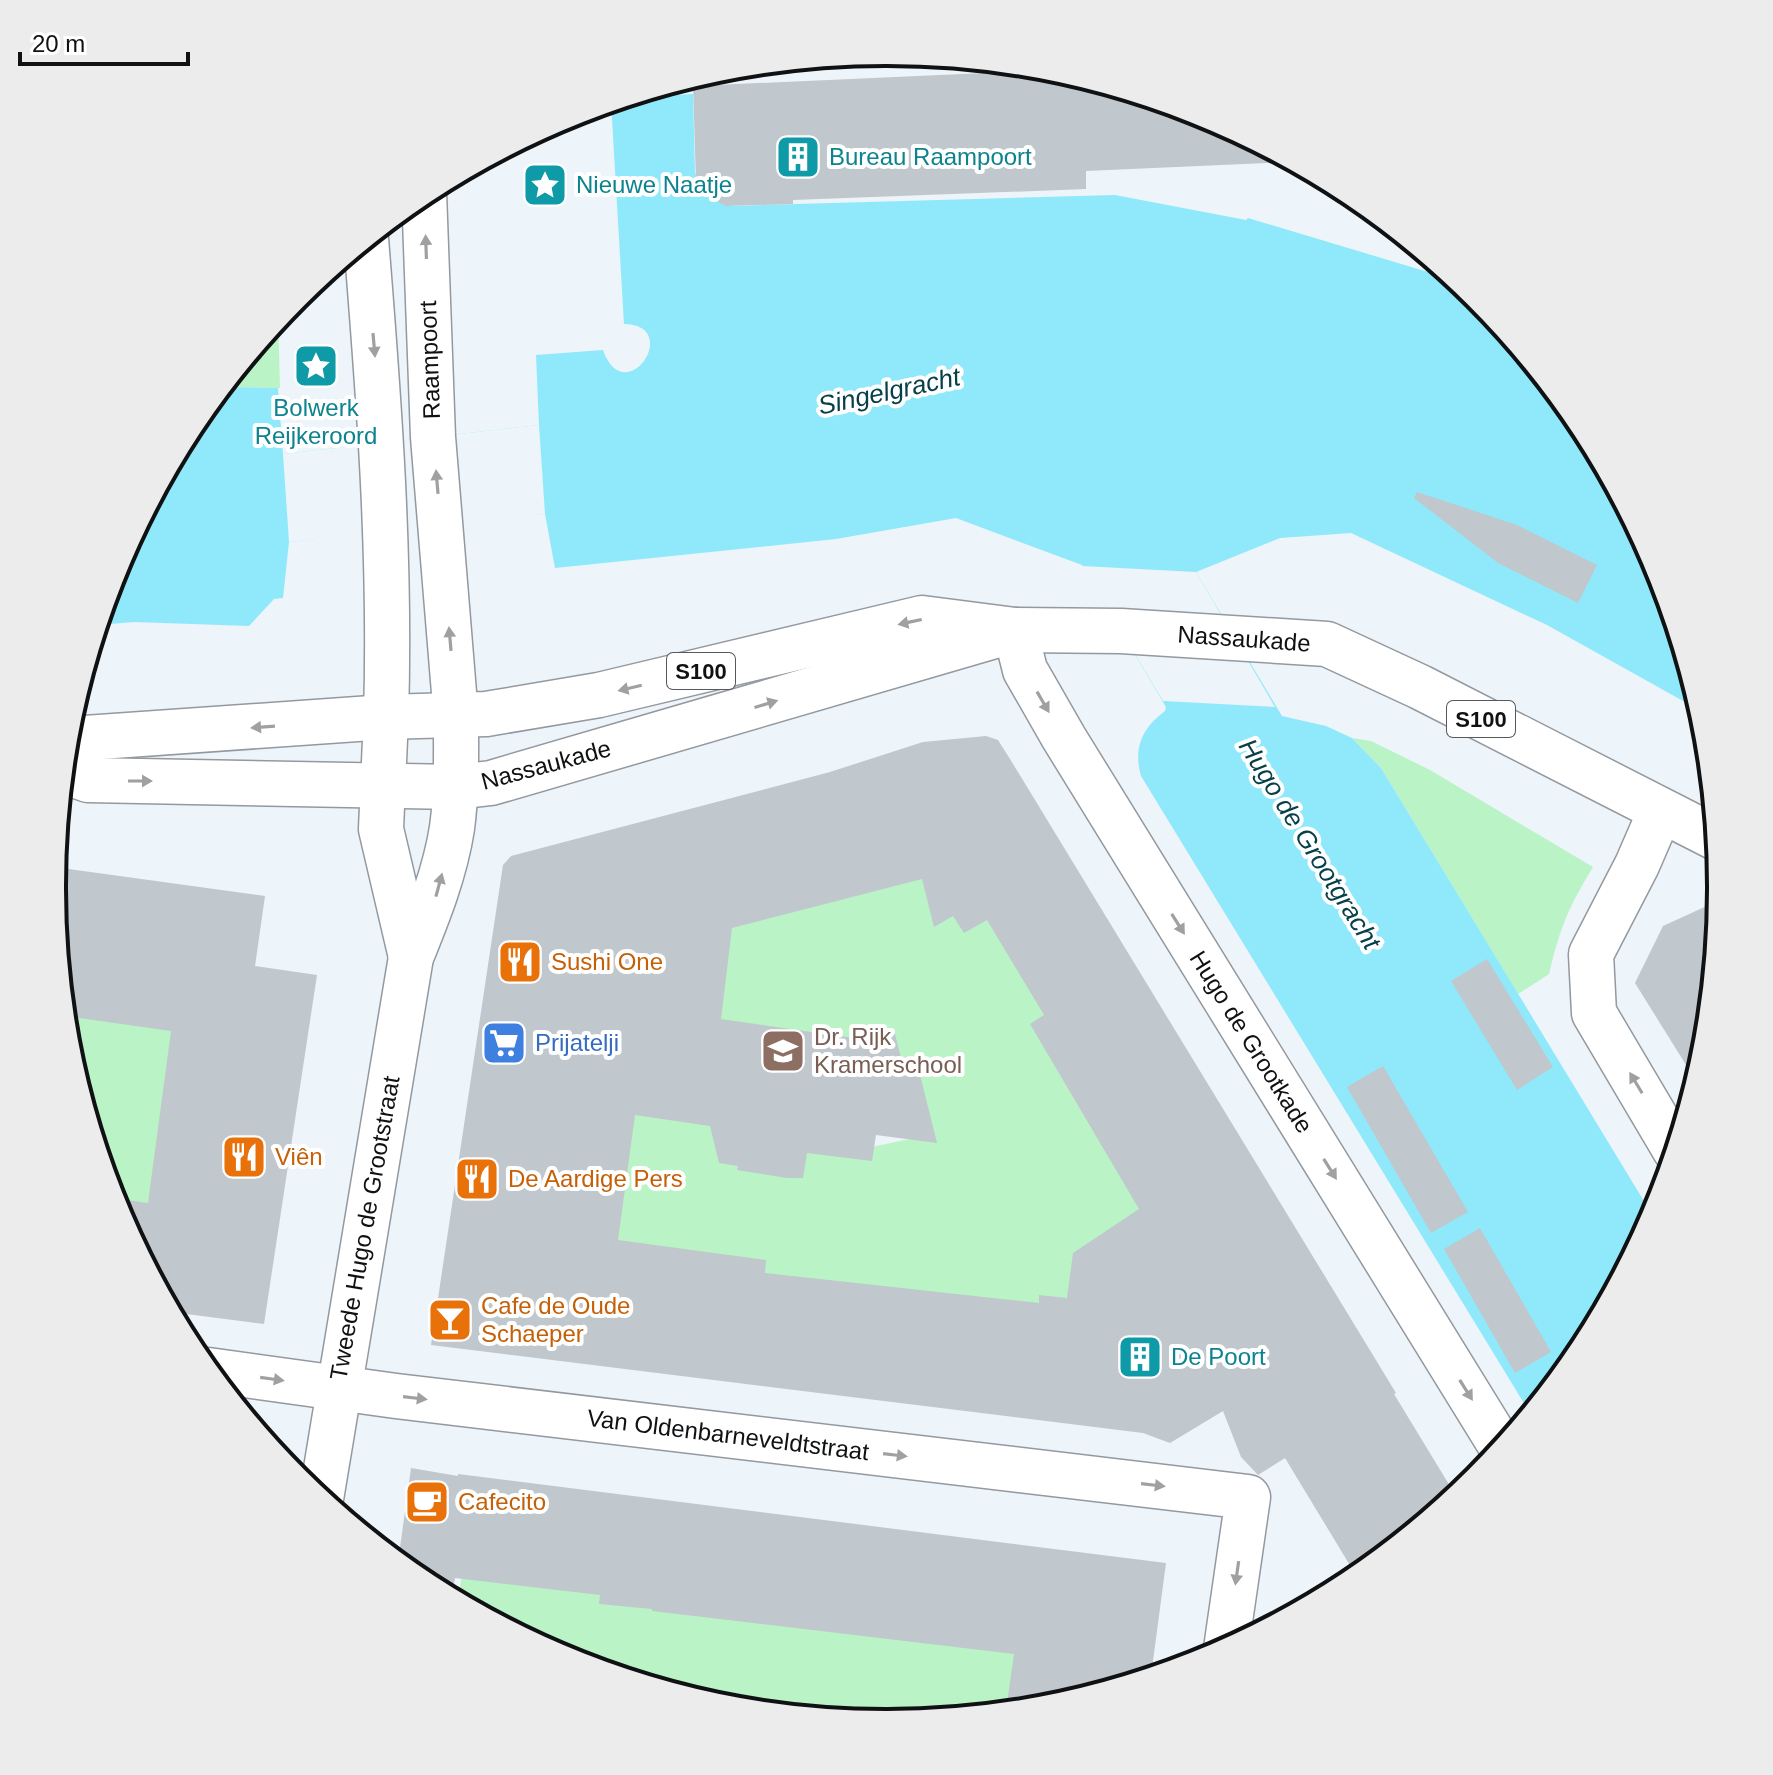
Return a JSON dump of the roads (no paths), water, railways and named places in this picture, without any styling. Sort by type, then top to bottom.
[{"type":"main road","name":"Raampoort","points":[[425,209],[433,437],[441,527]]},
{"type":"main road","name":"Tweede Hugo de Grootstraat","points":[[367,253],[382,443],[388,607],[381,829],[411,957]]},
{"type":"main road","name":"Tweede Hugo de Grootstraat","points":[[323,1484],[411,957],[436,896],[452,829],[456,787],[456,717],[441,527]]},
{"type":"main road","name":"Nassaukade","points":[[80,740],[386,717],[456,717],[569,702],[922,618],[1015,630],[1121,631],[1327,644],[1420,687],[1705,833]]},
{"type":"main road","name":"Nassaukade","points":[[74,775],[88,780],[456,787],[491,783],[1015,630]]},
{"type":"main road","name":"Hugo de Grootkade","points":[[1015,630],[1025,670],[1064,738],[1495,1437]]},
{"type":"main road","points":[[1660,812],[1637,865],[1591,954],[1594,1013],[1668,1137]]},
{"type":"main road","name":"Van Oldenbarneveldtstraat","points":[[225,1372],[1248,1497],[1228,1634]]},
{"type":"water","points":[[693,94],[695,173],[707,196],[730,206],[1115,195],[1248,218],[1430,273],[1467,306],[1503,346],[1569,431],[1622,524],[1645,573],[1663,623],[1686,702],[1547,625],[1351,533],[1280,538],[1196,572],[1282,716],[1326,726],[1352,738],[1381,768],[1645,1202],[1597,1299],[1569,1344],[1524,1403],[1141,776],[1138,756],[1141,739],[1166,707],[1082,565],[956,518],[836,539],[555,568],[545,514],[289,542],[283,598],[274,599],[249,626],[110,624],[128,573],[176,476],[236,387],[278,388],[283,454],[539,425],[536,355],[603,350],[613,367],[624,372],[635,369],[650,349],[649,337],[641,328],[624,324],[612,114],[670,95]]},
{"type":"place","name":"Bureau Raampoort","points":[[798,157]]},
{"type":"place","name":"Nieuwe Naatje","points":[[545,185]]},
{"type":"place","name":"Bolwerk Reijkeroord","points":[[316,366]]},
{"type":"place","name":"Sushi One","points":[[520,962]]},
{"type":"place","name":"Prijatelji","points":[[504,1043]]},
{"type":"place","name":"Dr. Rijk Kramerschool","points":[[783,1051]]},
{"type":"place","name":"Viên","points":[[244,1157]]},
{"type":"place","name":"De Aardige Pers","points":[[477,1179]]},
{"type":"place","name":"Cafe de Oude Schaeper","points":[[450,1320]]},
{"type":"place","name":"De Poort","points":[[1140,1357]]},
{"type":"place","name":"Cafecito","points":[[427,1502]]},
{"type":"water label","name":"Singelgracht","points":[[889,391]]},
{"type":"water label","name":"Hugo de Grootgracht","points":[[1310,844]]}]
